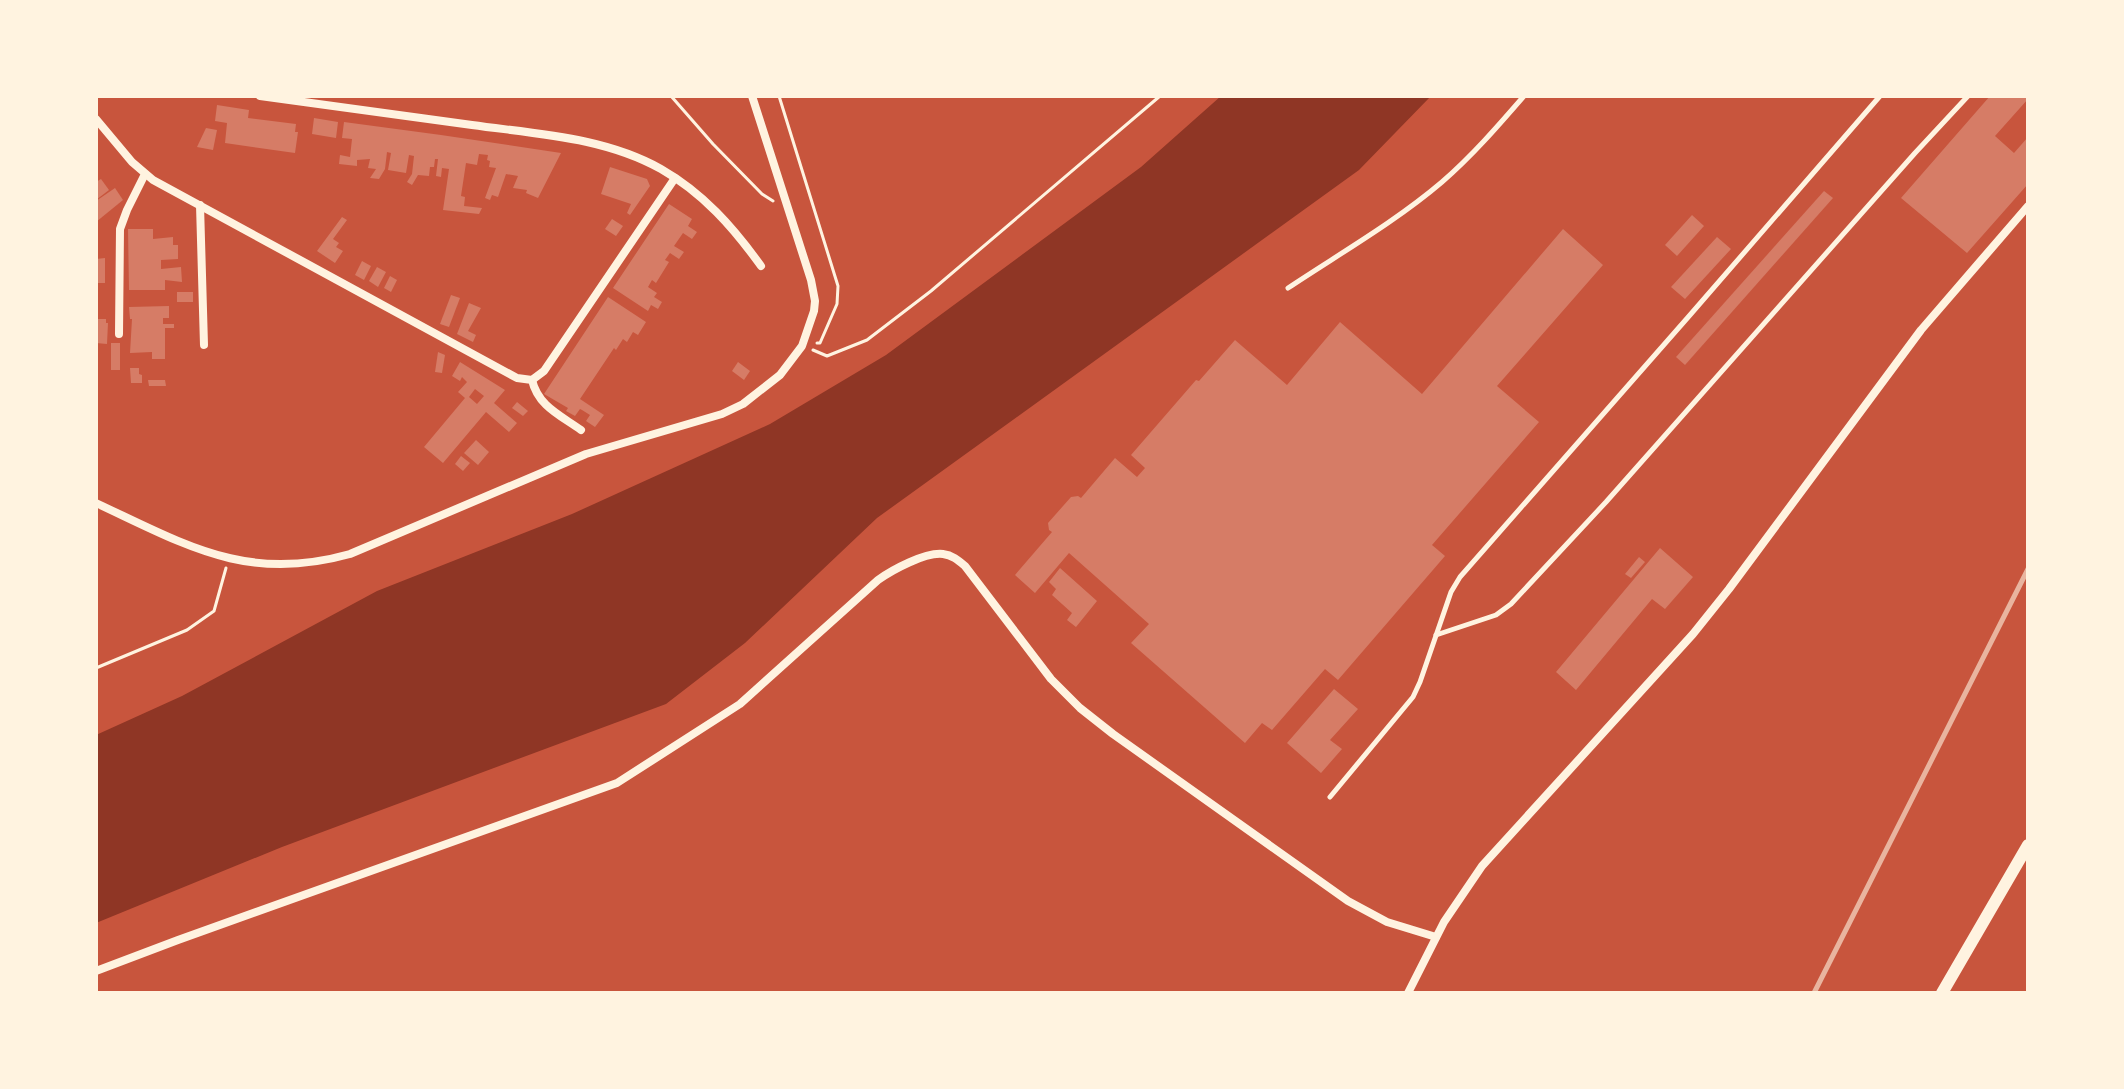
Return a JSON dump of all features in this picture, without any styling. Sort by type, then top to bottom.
[{"type":"street","points":[[260,96],[581,140],[624,152],[675,178],[724,218],[761,266]]},
{"type":"street","points":[[96,503],[187,545],[228,559],[291,564],[321,561],[350,554],[600,449],[734,409],[753,398],[780,375],[802,346],[813,319],[815,301],[752,96]]},
{"type":"street","points":[[96,119],[145,174],[517,378],[532,380],[544,371],[675,178]]},
{"type":"street","points":[[119,334],[120,229],[145,174]]},
{"type":"street","points":[[200,205],[204,345]]},
{"type":"street","points":[[1408,993],[1436,937],[1462,894],[1492,854],[1701,624],[1921,330],[2028,206]]},
{"type":"street","points":[[532,380],[541,402],[581,430]]},
{"type":"street","points":[[96,971],[617,783],[740,704],[878,580],[904,565],[934,554],[955,558],[965,566],[1051,679],[1095,721],[1348,901],[1387,922],[1436,937]]},
{"type":"street","points":[[1942,993],[2028,845]]},
{"type":"lane","points":[[1288,288],[1442,182],[1481,145],[1524,96]]},
{"type":"lane","points":[[1330,797],[1408,705],[1420,682],[1451,592],[1460,577],[1880,96]]},
{"type":"lane","points":[[1436,635],[1496,615],[1511,604],[1606,502],[1968,96]]},
{"type":"path","points":[[671,96],[762,194],[789,212]]},
{"type":"path","points":[[779,96],[838,286],[837,304],[820,343],[802,346]]},
{"type":"path","points":[[802,346],[827,356],[867,340],[931,291],[1160,96]]},
{"type":"path","points":[[96,668],[187,630],[214,611],[228,559]]},
{"type":"shaded area","points":[[1221,96],[1431,96],[1359,170],[877,518],[745,643],[666,704],[282,847],[96,923],[96,735],[182,696],[377,591],[572,514],[770,424],[886,355],[1141,167]]},
{"type":"building","points":[[1990,96],[2028,96],[1995,136],[2014,153],[2028,137],[2028,184],[1967,253],[1901,198]]},
{"type":"building","points":[[217,105],[249,110],[248,118],[296,124],[295,153],[225,143],[227,123],[215,121]]},
{"type":"building","points":[[314,118],[338,122],[336,138],[312,134]]},
{"type":"building","points":[[344,122],[561,153],[538,198],[526,193],[527,190],[513,188],[518,176],[506,174],[498,197],[492,195],[490,200],[485,198],[496,168],[489,167],[488,155],[479,154],[477,165],[466,163],[461,196],[465,197],[464,206],[482,208],[479,214],[443,210],[449,169],[442,168],[441,177],[436,176],[438,159],[435,159],[434,167],[430,167],[429,176],[418,175],[412,185],[407,182],[412,174],[414,156],[409,155],[406,173],[388,170],[391,153],[387,152],[385,169],[379,179],[370,178],[376,169],[368,168],[370,159],[357,160],[357,166],[339,164],[340,155],[350,157],[352,139],[342,138]]},
{"type":"building","points":[[206,128],[217,130],[213,150],[197,147]]},
{"type":"building","points":[[610,167],[647,179],[650,186],[630,215],[627,213],[631,204],[601,194]]},
{"type":"building","points":[[101,179],[109,190],[96,200],[96,182]]},
{"type":"building","points":[[115,188],[123,200],[96,222],[96,201]]},
{"type":"building","points":[[1824,191],[1833,198],[1685,365],[1676,357]]},
{"type":"building","points":[[669,204],[692,219],[688,226],[697,232],[692,239],[683,233],[674,246],[684,252],[679,259],[670,253],[665,260],[669,262],[656,283],[652,280],[648,287],[657,293],[654,297],[662,302],[658,309],[651,305],[648,311],[613,288]]},
{"type":"building","points":[[1692,215],[1704,226],[1677,256],[1665,245]]},
{"type":"building","points":[[342,217],[347,220],[333,239],[339,243],[336,247],[343,251],[335,263],[317,251]]},
{"type":"building","points":[[612,219],[623,226],[616,236],[605,229]]},
{"type":"building","points":[[128,229],[153,229],[153,239],[173,237],[173,245],[178,245],[178,259],[161,260],[161,269],[181,267],[182,282],[165,280],[165,290],[129,290]]},
{"type":"building","points":[[1563,229],[1603,265],[1497,386],[1539,422],[1432,545],[1445,556],[1338,680],[1325,669],[1272,730],[1262,723],[1245,743],[1131,643],[1149,624],[1069,553],[1035,593],[1015,575],[1052,532],[1048,523],[1071,497],[1081,498],[1115,458],[1137,477],[1145,468],[1131,455],[1235,340],[1287,385],[1340,322],[1422,394]]},
{"type":"building","points":[[1717,237],[1731,249],[1685,299],[1671,287]]},
{"type":"building","points":[[105,258],[105,283],[96,283],[96,259]]},
{"type":"building","points":[[362,261],[371,266],[364,280],[355,275]]},
{"type":"building","points":[[377,267],[386,272],[378,287],[369,281]]},
{"type":"building","points":[[390,276],[397,280],[391,292],[384,288]]},
{"type":"building","points":[[177,292],[193,292],[193,302],[177,302]]},
{"type":"building","points":[[451,295],[460,298],[449,327],[440,324]]},
{"type":"building","points":[[608,297],[646,322],[638,335],[633,332],[627,342],[623,339],[616,350],[614,348],[580,399],[604,415],[595,427],[586,421],[590,415],[580,409],[575,416],[566,411],[568,408],[544,394]]},
{"type":"building","points":[[469,303],[481,308],[468,331],[476,335],[473,342],[457,334]]},
{"type":"building","points":[[169,306],[169,318],[163,318],[163,324],[174,324],[174,328],[165,328],[165,359],[152,359],[152,352],[130,353],[132,319],[129,307]]},
{"type":"building","points":[[96,319],[106,319],[108,323],[107,344],[96,343]]},
{"type":"building","points":[[111,343],[120,343],[120,370],[111,370]]},
{"type":"building","points":[[438,352],[445,355],[442,373],[435,372]]},
{"type":"building","points":[[460,362],[505,390],[494,403],[517,423],[509,432],[486,412],[443,463],[424,447],[465,398],[458,392],[467,382],[462,377],[460,381],[452,376]],"holes":[[[475,389],[484,396],[477,404],[469,397]]]},
{"type":"building","points":[[738,362],[750,371],[744,380],[732,371]]},
{"type":"building","points":[[130,368],[139,368],[142,383],[131,383]]},
{"type":"building","points":[[148,380],[165,380],[166,386],[149,386]]},
{"type":"building","points":[[517,402],[528,411],[523,416],[512,408]]},
{"type":"building","points":[[476,440],[489,452],[478,465],[464,453]]},
{"type":"building","points":[[461,456],[470,463],[463,471],[455,464]]},
{"type":"building","points":[[1660,548],[1693,577],[1665,609],[1652,599],[1576,690],[1556,672]]},
{"type":"building","points":[[1639,557],[1645,562],[1631,578],[1625,574]]},
{"type":"building","points":[[1060,568],[1097,601],[1076,627],[1067,620],[1072,613],[1052,595],[1056,589],[1049,582]]},
{"type":"building","points":[[1334,689],[1358,709],[1330,740],[1342,749],[1321,773],[1287,743]]},
{"type":"railway","points":[[1814,993],[2028,569]]}]
